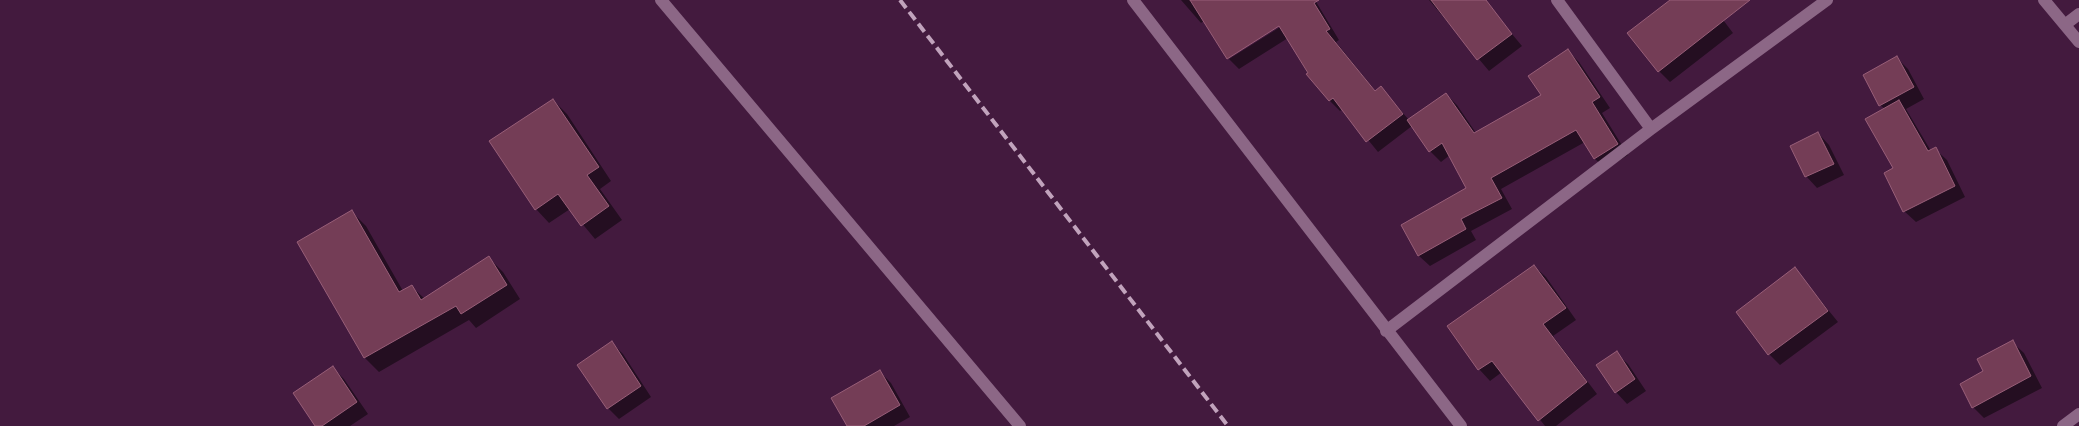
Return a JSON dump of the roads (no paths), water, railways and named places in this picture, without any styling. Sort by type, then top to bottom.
[{"type":"street","points":[[661,0],[1020,426]]},
{"type":"street","points":[[1134,0],[1386,331],[1461,426]]},
{"type":"street","points":[[1557,0],[1651,129]]},
{"type":"street","points":[[1386,331],[1651,129],[1827,0]]},
{"type":"street","points":[[2044,0],[2066,24],[2079,42]]},
{"type":"street","points":[[2066,24],[2079,14]]},
{"type":"street","points":[[2063,426],[2079,414]]},
{"type":"railway","points":[[900,0],[1228,426]]}]
